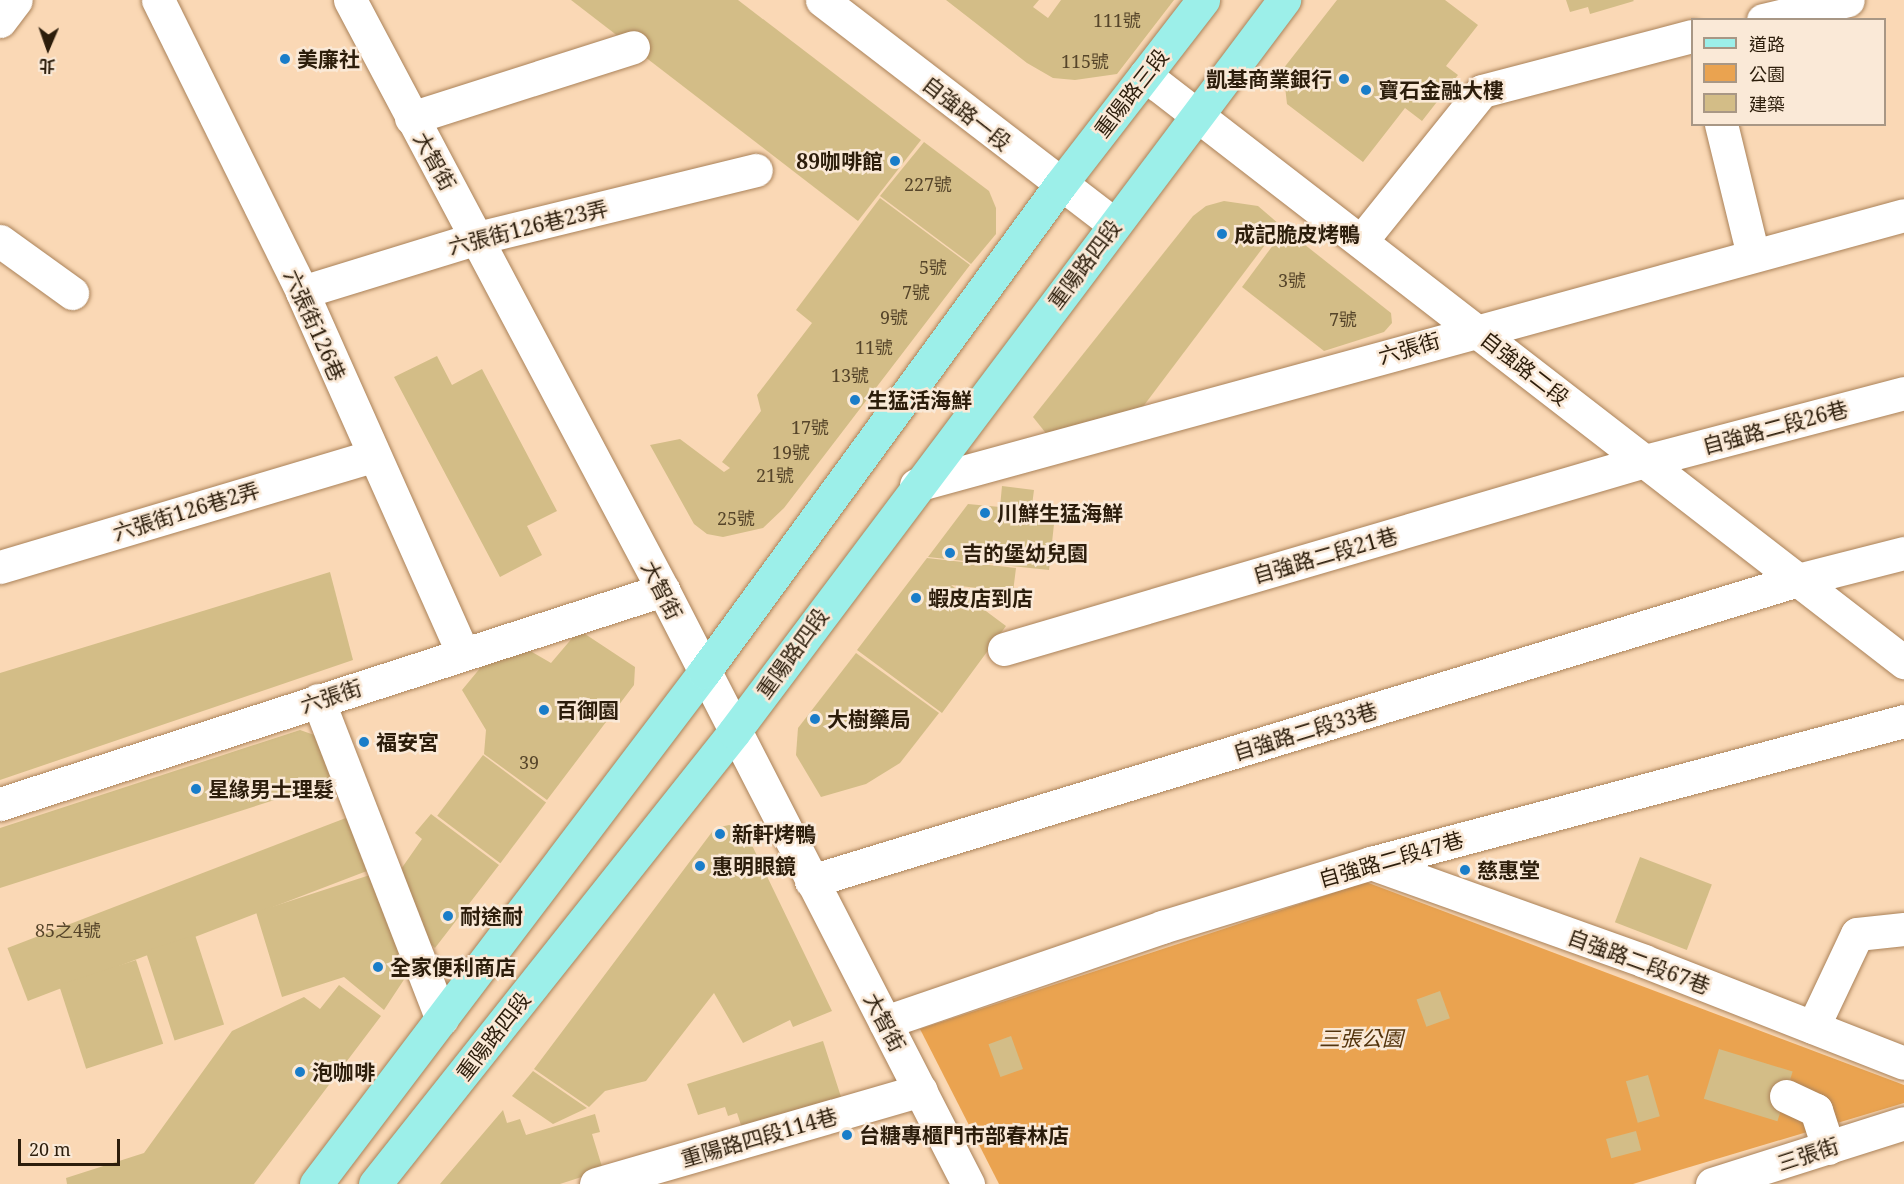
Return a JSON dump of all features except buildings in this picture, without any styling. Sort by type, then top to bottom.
[{"type":"main road","name":"重陽路三段","points":[[1060,185],[1203,0]]},
{"type":"main road","points":[[1198,113],[1284,0]]},
{"type":"main road","name":"重陽路四段","points":[[375,1184],[734,732],[916,485],[1198,113]]},
{"type":"main road","points":[[316,1184],[704,672],[1060,185]]},
{"type":"street","name":"六張街126巷","points":[[158,0],[302,292],[372,456],[463,654]]},
{"type":"street","name":"大智街","points":[[350,0],[663,590],[968,1184]]},
{"type":"street","points":[[1772,18],[1848,0]]},
{"type":"street","name":"自強路一段","points":[[840,5],[1060,185],[1114,224]]},
{"type":"street","points":[[1362,240],[1482,91],[1691,36]]},
{"type":"street","points":[[411,118],[633,47]]},
{"type":"street","name":"自強路二段","points":[[1145,75],[1198,113],[1904,662]]},
{"type":"street","points":[[1721,126],[1753,255]]},
{"type":"street","name":"六張街126巷23弄","points":[[302,292],[477,238],[756,170]]},
{"type":"street","name":"六張街","points":[[916,485],[1476,329],[1904,215]]},
{"type":"street","points":[[0,241],[72,294]]},
{"type":"street","name":"自強路二段26巷","points":[[1645,462],[1904,393]]},
{"type":"street","name":"六張街126巷2弄","points":[[0,567],[372,456]]},
{"type":"street","name":"自強路二段21巷","points":[[1004,649],[1645,462]]},
{"type":"street","name":"自強路二段33巷","points":[[811,881],[1798,580],[1904,553]]},
{"type":"street","name":"六張街","points":[[0,804],[663,590]]},
{"type":"street","points":[[318,700],[442,1019]]},
{"type":"street","name":"自強路二段47巷","points":[[885,1022],[1162,927],[1371,863],[1904,721]]},
{"type":"street","name":"自強路二段67巷","points":[[1371,863],[1644,961],[1904,1063]]},
{"type":"street","points":[[1813,1027],[1857,934],[1904,929]]},
{"type":"street","name":"重陽路四段114巷","points":[[596,1184],[921,1090]]},
{"type":"street","points":[[1785,1096],[1816,1110],[1828,1148]]},
{"type":"street","name":"三張街","points":[[1712,1184],[1904,1123]]},
{"type":"green space","name":"三張公園","points":[[1366,882],[1904,1085],[1904,1103],[1633,1184],[999,1184],[920,1029]]},
{"type":"place","name":"美廉社","points":[[285,59]]},
{"type":"place","name":"凱基商業銀行","points":[[1344,79]]},
{"type":"place","name":"寶石金融大樓","points":[[1366,90]]},
{"type":"place","name":"89咖啡館","points":[[895,161]]},
{"type":"place","name":"成記脆皮烤鴨","points":[[1222,234]]},
{"type":"place","name":"生猛活海鮮","points":[[855,400]]},
{"type":"place","name":"川鮮生猛海鮮","points":[[985,513]]},
{"type":"place","name":"吉的堡幼兒園","points":[[950,553]]},
{"type":"place","name":"蝦皮店到店","points":[[916,598]]},
{"type":"place","name":"百御園","points":[[544,710]]},
{"type":"place","name":"大樹藥局","points":[[815,719]]},
{"type":"place","name":"福安宮","points":[[364,742]]},
{"type":"place","name":"星緣男士理髮","points":[[196,789]]},
{"type":"place","name":"新軒烤鴨","points":[[720,834]]},
{"type":"place","name":"惠明眼鏡","points":[[700,866]]},
{"type":"place","name":"慈惠堂","points":[[1465,870]]},
{"type":"place","name":"耐途耐","points":[[448,916]]},
{"type":"place","name":"全家便利商店","points":[[378,967]]},
{"type":"place","name":"泡咖啡","points":[[300,1072]]},
{"type":"place","name":"台糖專櫃門市部春林店","points":[[847,1135]]}]
